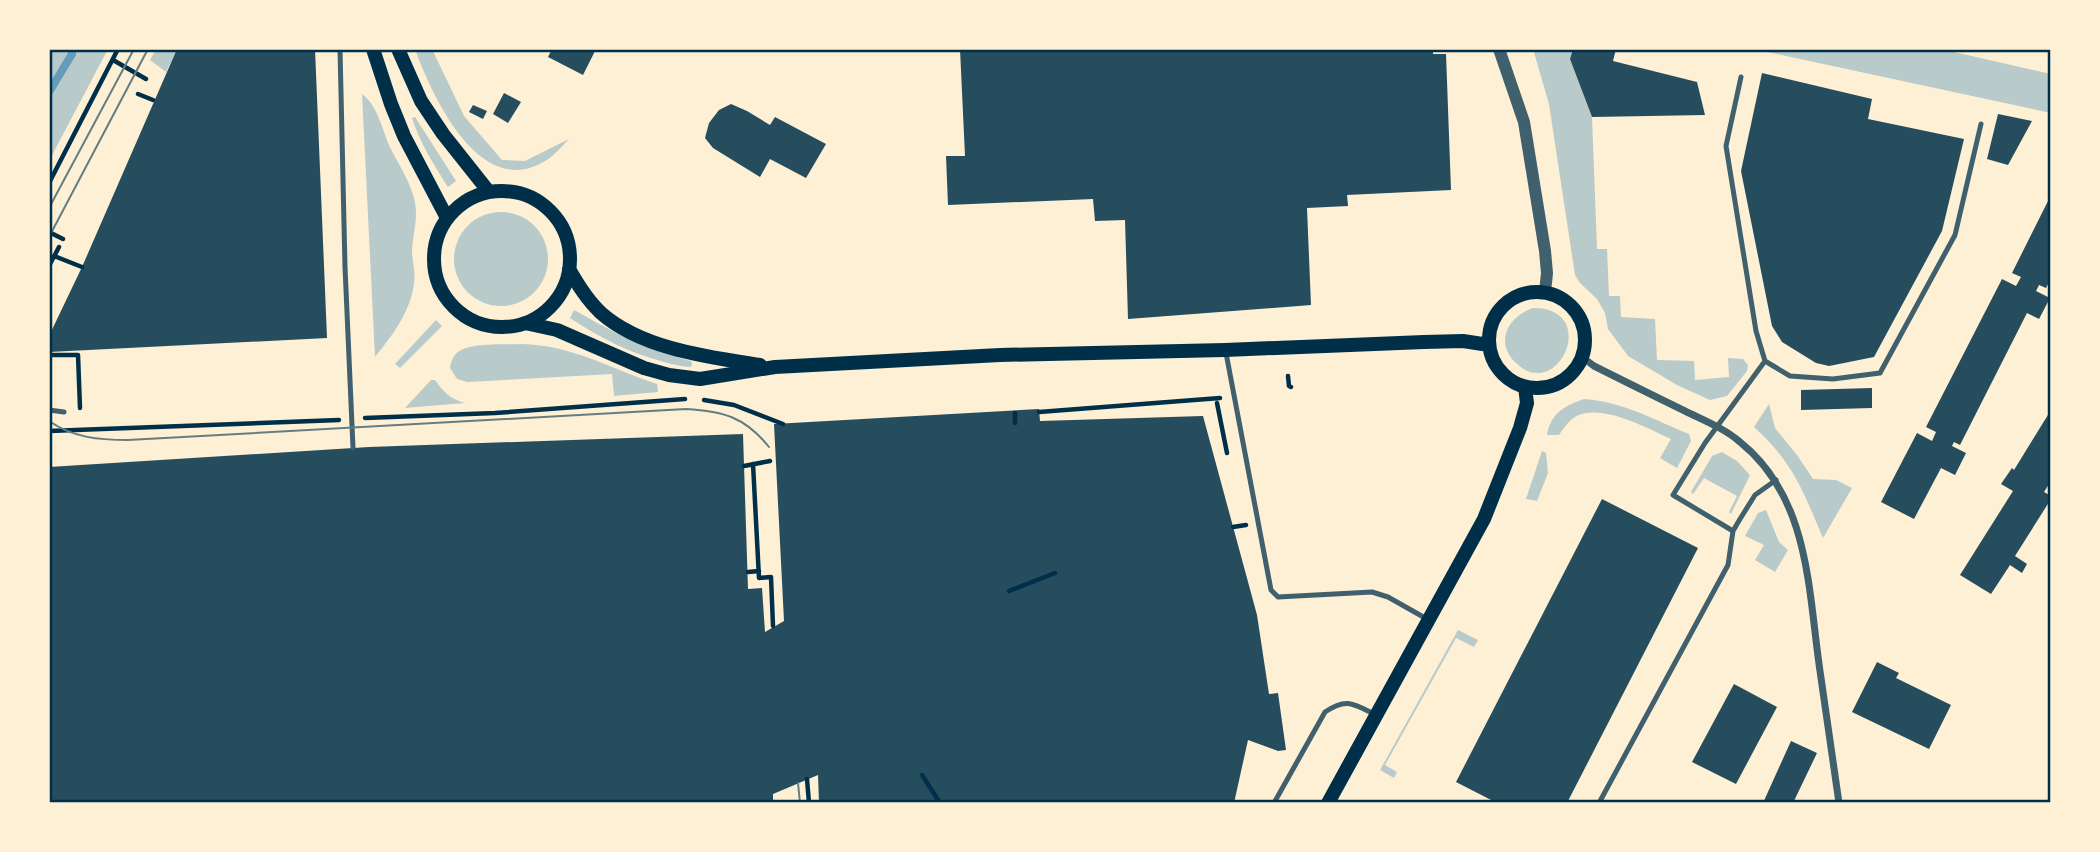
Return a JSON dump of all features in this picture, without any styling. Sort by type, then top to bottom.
[{"type":"main road","points":[[373,49],[404,136],[447,218]]},
{"type":"main road","points":[[398,49],[421,101],[443,134],[489,192]]},
{"type":"main road","points":[[489,192],[519,192],[547,207],[558,219],[570,251],[564,286],[555,302],[525,323],[510,327],[478,323],[463,315],[450,304],[441,290],[433,266],[436,240],[447,218],[465,201],[489,192]]},
{"type":"main road","points":[[569,269],[584,295],[601,313],[623,328],[649,340],[701,356],[775,367]]},
{"type":"main road","points":[[1545,292],[1561,298],[1574,309],[1583,324],[1586,341],[1582,357],[1569,376],[1549,387],[1525,387],[1500,372],[1489,345],[1492,323],[1504,305],[1523,294],[1545,292]]},
{"type":"main road","points":[[525,323],[557,330],[644,369],[700,379],[775,367],[1000,355],[1225,351],[1437,341],[1489,345]]},
{"type":"main road","points":[[1328,803],[1484,519],[1520,428],[1527,403],[1525,387]]},
{"type":"street","points":[[1499,49],[1524,122],[1545,251],[1545,292]]},
{"type":"street","points":[[1582,357],[1594,366],[1717,427],[1749,449],[1776,480],[1795,518],[1808,569],[1819,669],[1839,803]]},
{"type":"lane","points":[[340,49],[345,267],[353,448]]},
{"type":"lane","points":[[1741,77],[1726,146],[1756,331],[1765,361],[1790,376],[1833,379],[1880,373],[1955,235],[1980,124]]},
{"type":"lane","points":[[1225,351],[1271,590],[1278,597],[1372,592],[1388,597],[1429,621]]},
{"type":"lane","points":[[1733,531],[1673,495],[1717,427],[1765,361]]},
{"type":"lane","points":[[49,410],[64,412]]},
{"type":"lane","points":[[1599,803],[1728,565],[1733,531],[1755,495],[1776,480]]},
{"type":"lane","points":[[1274,803],[1325,712],[1337,703],[1350,702],[1376,715]]},
{"type":"path","points":[[49,183],[118,49]]},
{"type":"path","points":[[113,60],[146,79]]},
{"type":"path","points":[[138,94],[153,100]]},
{"type":"path","points":[[49,232],[62,239]]},
{"type":"path","points":[[49,266],[59,247]]},
{"type":"path","points":[[54,256],[82,267]]},
{"type":"path","points":[[49,355],[78,355],[80,411]]},
{"type":"path","points":[[1288,376],[1291,387]]},
{"type":"path","points":[[361,419],[495,413],[687,399]]},
{"type":"path","points":[[700,400],[734,405],[783,424]]},
{"type":"path","points":[[1039,412],[1202,401]]},
{"type":"path","points":[[1015,413],[1015,423]]},
{"type":"path","points":[[49,431],[347,419]]},
{"type":"path","points":[[80,421],[80,430]]},
{"type":"path","points":[[744,466],[770,461]]},
{"type":"path","points":[[753,464],[759,578],[771,577],[773,626]]},
{"type":"path","points":[[748,572],[759,571]]},
{"type":"path","points":[[1009,591],[1055,573]]},
{"type":"path","points":[[922,775],[940,803]]},
{"type":"path","points":[[807,779],[809,803]]},
{"type":"shaded area","points":[[49,49],[108,49],[49,161]]},
{"type":"shaded area","points":[[156,49],[177,49],[166,72],[150,60]]},
{"type":"shaded area","points":[[415,49],[432,49],[464,116],[502,160],[525,161],[569,139],[545,161],[521,170],[500,167],[480,156],[446,116]]},
{"type":"shaded area","points":[[1533,49],[1573,49],[1570,59],[1592,117],[1597,249],[1607,249],[1609,296],[1620,296],[1621,317],[1655,319],[1657,360],[1694,361],[1695,380],[1729,377],[1728,358],[1743,359],[1748,365],[1747,371],[1727,396],[1710,400],[1677,385],[1628,356],[1608,329],[1605,313],[1597,299],[1575,275],[1549,104]]},
{"type":"shaded area","points":[[1753,49],[1941,49],[2051,74],[2051,113]]},
{"type":"shaded area","points":[[362,94],[372,104],[409,184],[416,212],[412,251],[415,275],[412,293],[400,323],[375,357]]},
{"type":"shaded area","points":[[415,117],[456,181],[448,187],[419,136],[412,118]]},
{"type":"shaded area","points":[[501,212],[519,216],[534,226],[544,241],[548,259],[544,277],[534,292],[519,302],[501,306],[483,302],[468,292],[458,277],[454,259],[458,241],[468,226],[483,216]]},
{"type":"shaded area","points":[[1533,308],[1554,312],[1565,322],[1569,336],[1566,351],[1557,364],[1545,372],[1531,372],[1515,362],[1506,346],[1505,338],[1511,323]]},
{"type":"shaded area","points":[[574,310],[630,340],[691,361],[691,367],[651,358],[616,344],[570,318]]},
{"type":"shaded area","points":[[436,320],[442,326],[400,368],[395,364]]},
{"type":"shaded area","points":[[522,344],[575,353],[657,384],[658,392],[614,396],[612,374],[467,382],[457,379],[450,368],[455,355],[464,349],[480,345]]},
{"type":"shaded area","points":[[431,380],[435,380],[452,397],[465,403],[405,408]]},
{"type":"shaded area","points":[[1584,399],[1625,407],[1689,434],[1691,441],[1677,468],[1660,458],[1671,439],[1613,415],[1579,415],[1570,421],[1559,435],[1547,435],[1552,421],[1560,411]]},
{"type":"shaded area","points":[[1769,404],[1775,428],[1813,479],[1836,480],[1852,488],[1823,538],[1803,491],[1788,465],[1754,427]]},
{"type":"shaded area","points":[[1542,451],[1546,453],[1548,473],[1537,501],[1526,499]]},
{"type":"shaded area","points":[[1722,452],[1737,461],[1750,475],[1731,514],[1729,512],[1737,496],[1704,478],[1693,494],[1691,492],[1712,456]]},
{"type":"shaded area","points":[[1766,510],[1779,542],[1788,550],[1775,572],[1755,560],[1764,545],[1745,536],[1758,513]]},
{"type":"shaded area","points":[[1458,630],[1478,640],[1474,647],[1456,638],[1385,765],[1397,772],[1394,778],[1380,770]]},
{"type":"building","points":[[177,49],[315,49],[327,338],[49,352],[49,336]]},
{"type":"building","points":[[552,49],[596,49],[583,75],[548,57]]},
{"type":"building","points":[[960,49],[1433,49],[1433,54],[1446,54],[1451,190],[1347,195],[1348,206],[1307,208],[1311,305],[1128,319],[1125,220],[1095,221],[1093,199],[948,205],[946,156],[965,156]]},
{"type":"building","points":[[1573,49],[1616,49],[1613,61],[1697,82],[1705,115],[1592,117],[1570,59]]},
{"type":"building","points":[[1762,73],[1872,99],[1868,119],[1964,139],[1942,231],[1874,357],[1829,366],[1816,363],[1782,342],[1772,326],[1741,171]]},
{"type":"building","points":[[504,93],[521,102],[508,123],[493,114]]},
{"type":"building","points":[[731,104],[770,125],[775,117],[826,144],[806,178],[770,159],[760,177],[713,148],[705,138],[709,123],[719,110]]},
{"type":"building","points":[[473,105],[487,111],[483,119],[469,112]]},
{"type":"building","points":[[1998,114],[2032,121],[2008,165],[1987,159]]},
{"type":"building","points":[[2051,195],[2051,278],[2046,288],[2039,285],[2036,291],[2050,298],[2039,319],[2027,313],[1960,445],[1954,442],[1952,446],[1966,453],[1955,475],[1941,468],[1914,519],[1881,502],[1917,433],[1932,441],[1936,432],[1926,427],[2002,279],[2016,286],[2021,277],[2012,273]]},
{"type":"building","points":[[1872,388],[1872,408],[1801,410],[1801,390]]},
{"type":"building","points":[[1039,409],[1040,421],[1203,416],[1257,615],[1269,694],[1278,693],[1286,750],[1278,751],[1248,740],[1234,803],[819,803],[818,775],[773,794],[773,803],[49,803],[49,467],[369,447],[743,434],[748,589],[762,588],[765,632],[784,621],[774,424]]},
{"type":"building","points":[[2051,410],[2051,481],[2044,492],[2051,496],[2051,499],[2015,556],[2027,564],[2022,573],[2010,565],[1991,594],[1960,575],[2013,491],[2001,484],[2012,468],[2014,470]]},
{"type":"building","points":[[1602,499],[1698,548],[1567,803],[1497,803],[1456,782]]},
{"type":"building","points":[[1877,662],[1899,673],[1896,678],[1951,705],[1929,749],[1852,712]]},
{"type":"building","points":[[1734,684],[1777,707],[1736,784],[1692,762]]},
{"type":"building","points":[[1791,741],[1817,753],[1793,803],[1763,803]]},
{"type":"waterway","points":[[49,92],[72,54],[72,49]]},
{"type":"tram line","points":[[49,208],[134,49]]},
{"type":"tram line","points":[[49,237],[148,49]]},
{"type":"tram line","points":[[49,421],[87,437],[128,440],[686,409],[722,414],[742,422],[769,447]]},
{"type":"tram line","points":[[798,783],[800,803]]}]
